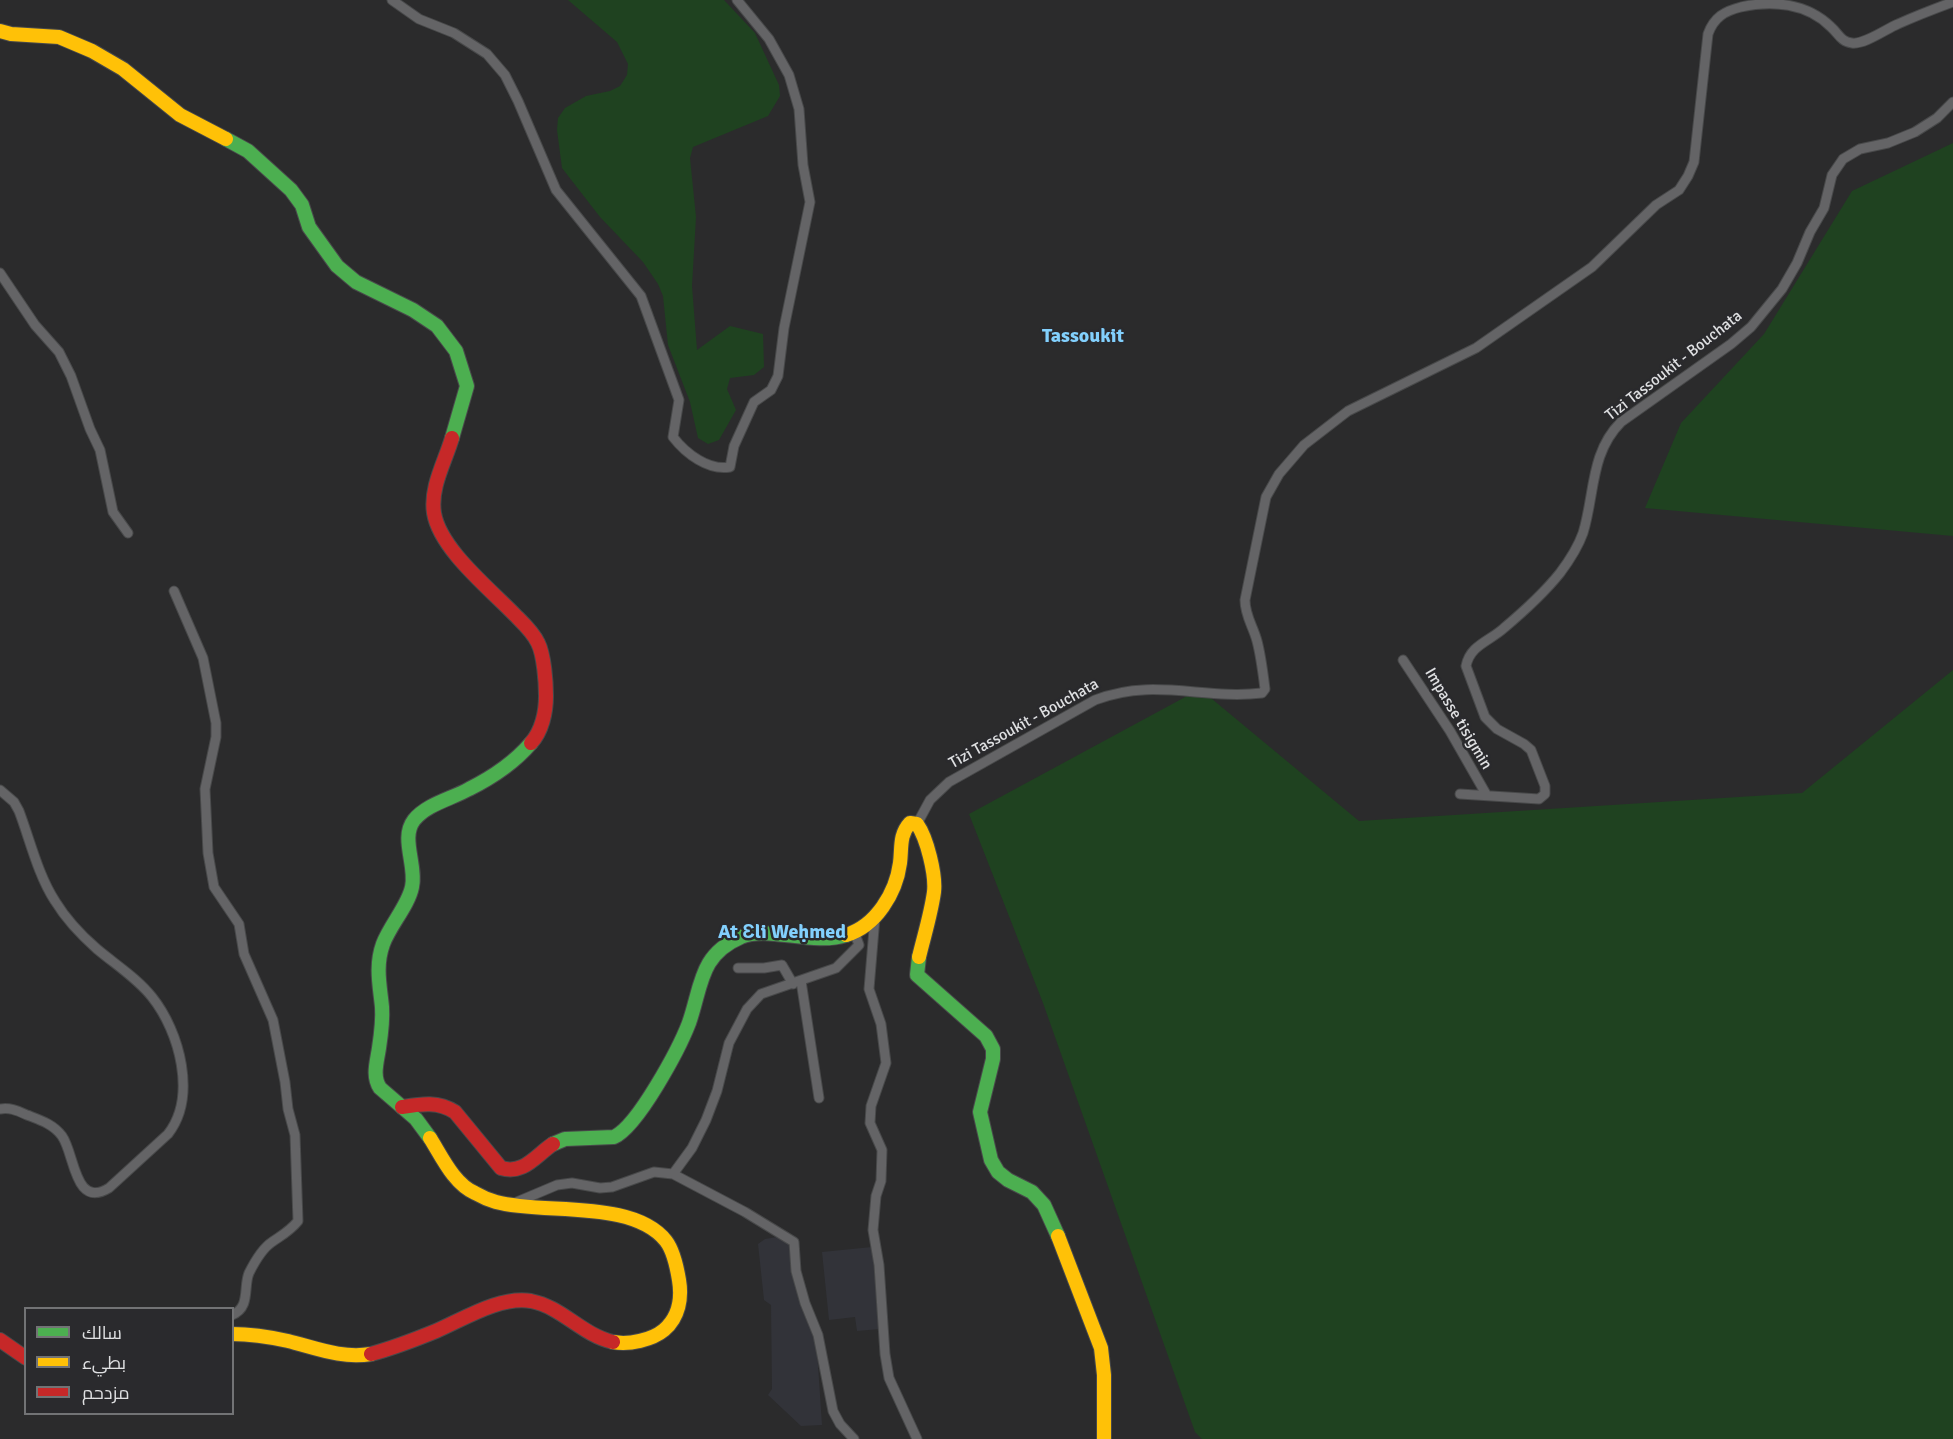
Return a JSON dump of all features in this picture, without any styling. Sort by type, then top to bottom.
[{"type":"street","points":[[392,0],[419,19],[454,33],[486,54],[505,75],[556,190],[641,296],[679,400],[673,437],[684,452],[718,469],[730,466],[734,446],[754,402],[771,390],[777,376],[784,328],[810,202],[803,165],[799,109],[789,75],[769,39],[737,0]]},
{"type":"street","name":"Tizi Tassoukit - Bouchata","points":[[917,824],[930,800],[949,782],[1106,695],[1151,688],[1244,694],[1262,693],[1265,688],[1259,651],[1255,634],[1246,616],[1245,600],[1266,497],[1279,474],[1304,445],[1348,411],[1476,348],[1592,267],[1656,205],[1679,190],[1694,162],[1708,34],[1719,16],[1728,10],[1760,2],[1781,3],[1816,15],[1832,27],[1841,39],[1853,44],[1953,2]]},
{"type":"street","points":[[0,31],[11,34],[59,37],[92,51],[123,69],[180,116],[248,152],[291,190],[302,205],[315,237],[337,266],[356,282],[413,310],[437,326],[456,351],[467,386],[435,488],[434,512],[441,536],[448,545],[528,628],[539,644],[546,684],[546,709],[536,738],[519,757],[470,789],[422,811],[412,822],[408,833],[413,874],[412,888],[384,944],[378,964],[382,1030],[375,1066],[376,1082],[426,1130],[453,1171],[471,1192],[489,1201],[510,1205],[631,1218],[651,1226],[667,1241],[676,1261],[680,1288],[679,1304],[674,1320],[661,1333],[638,1342],[609,1342],[582,1329],[552,1309],[529,1300],[498,1304],[417,1340],[368,1355],[345,1356],[285,1341],[249,1334],[234,1334]]},
{"type":"street","name":"Tizi Tassoukit - Bouchata","points":[[1460,794],[1539,799],[1545,794],[1545,786],[1531,750],[1497,729],[1485,717],[1469,677],[1467,659],[1475,648],[1502,630],[1551,583],[1567,563],[1583,533],[1596,464],[1609,436],[1621,422],[1731,344],[1751,327],[1782,289],[1797,263],[1810,232],[1824,208],[1832,175],[1843,159],[1860,149],[1888,143],[1915,132],[1937,118],[1953,102]]},
{"type":"street","points":[[0,273],[36,325],[59,352],[71,376],[100,450],[113,512],[128,533]]},
{"type":"street","points":[[174,591],[203,658],[216,723],[216,737],[205,789],[208,853],[214,887],[239,924],[244,954],[273,1020],[288,1109],[295,1135],[298,1221],[287,1233],[267,1247],[248,1276],[243,1306],[234,1314]]},
{"type":"street","name":"Impasse tisigmin","points":[[1403,660],[1450,731],[1486,794]]},
{"type":"street","points":[[0,790],[15,802],[54,900],[76,929],[126,971],[153,998],[167,1022],[184,1074],[183,1102],[175,1125],[168,1134],[101,1193],[93,1193],[84,1189],[78,1179],[64,1138],[56,1129],[46,1122],[14,1110],[0,1109]]},
{"type":"street","points":[[402,1107],[432,1102],[448,1106],[506,1171],[520,1170],[557,1141],[573,1138],[609,1138],[620,1134],[637,1114],[678,1048],[688,1024],[700,976],[711,961],[730,943],[742,936],[755,933],[824,940],[855,934],[875,917],[892,890],[900,866],[902,836],[905,827],[910,823],[917,824],[922,831],[930,860],[934,890],[917,975],[986,1036],[993,1049],[993,1059],[980,1112],[991,1160],[998,1172],[1008,1180],[1032,1192],[1044,1205],[1051,1218],[1101,1348],[1104,1376],[1104,1439]]},
{"type":"street","points":[[875,917],[869,989],[880,1024],[886,1063],[872,1106],[870,1123],[882,1150],[881,1181],[876,1196],[873,1230],[879,1265],[885,1354],[890,1378],[917,1439]]},
{"type":"street","points":[[673,1174],[692,1148],[706,1120],[717,1091],[729,1042],[747,1009],[761,994],[836,968],[859,945],[855,934]]},
{"type":"street","points":[[738,968],[782,965],[797,982],[819,1098]]},
{"type":"street","points":[[510,1205],[557,1185],[572,1183],[600,1188],[612,1187],[654,1172],[673,1174],[745,1212],[794,1242],[796,1271],[805,1303],[818,1335],[833,1411],[840,1424],[854,1439]]},
{"type":"street","points":[[0,1340],[24,1357]]},
{"type":"shaded area","points":[[777,1237],[791,1244],[816,1335],[822,1425],[801,1426],[768,1395],[772,1389],[771,1305],[764,1300],[758,1244],[765,1239]]},
{"type":"shaded area","points":[[872,1247],[880,1329],[857,1331],[855,1317],[829,1320],[822,1252]]},
{"type":"green space","points":[[568,0],[724,0],[755,33],[779,85],[780,96],[768,116],[693,147],[690,158],[696,217],[692,286],[697,350],[730,326],[763,334],[764,367],[754,375],[730,378],[727,389],[736,410],[719,440],[708,444],[698,438],[690,402],[668,345],[663,296],[658,284],[643,262],[600,217],[562,168],[557,130],[558,118],[565,108],[586,96],[610,91],[620,86],[627,75],[628,64],[617,42]]},
{"type":"green space","points":[[1953,143],[1953,536],[1645,508],[1681,423],[1764,334],[1852,191]]},
{"type":"green space","points":[[1953,670],[1953,1439],[1202,1439],[1195,1432],[1043,1003],[969,814],[1200,689],[1359,821],[1802,793]]},
{"type":"traffic: fast","points":[[226,139],[248,151],[291,190],[302,205],[309,227],[337,266],[356,282],[413,310],[437,326],[456,351],[467,386],[452,438]]},
{"type":"traffic: fast","points":[[430,1138],[416,1119],[380,1088],[376,1074],[382,1017],[379,960],[386,937],[407,901],[412,887],[408,835],[410,827],[419,814],[495,774],[518,757],[531,743]]},
{"type":"traffic: fast","points":[[553,1144],[565,1139],[614,1137],[624,1130],[646,1103],[667,1068],[689,1023],[704,973],[717,953],[727,944],[741,937],[764,933],[819,938],[846,935]]},
{"type":"traffic: fast","points":[[919,957],[917,975],[986,1036],[993,1049],[993,1059],[980,1112],[991,1160],[998,1172],[1008,1180],[1032,1192],[1044,1205],[1058,1236]]},
{"type":"traffic: slow","points":[[0,31],[11,34],[59,37],[92,51],[123,69],[180,115],[226,139]]},
{"type":"traffic: slow","points":[[846,935],[867,924],[883,907],[898,874],[904,832],[910,823],[917,824],[927,847],[934,885],[919,957]]},
{"type":"traffic: slow","points":[[430,1138],[455,1177],[468,1189],[486,1198],[516,1206],[587,1211],[632,1219],[651,1228],[666,1241],[671,1249],[680,1287],[680,1300],[673,1319],[659,1334],[647,1339],[626,1343],[613,1342]]},
{"type":"traffic: slow","points":[[1058,1236],[1101,1348],[1104,1375],[1104,1439]]},
{"type":"traffic: slow","points":[[234,1334],[274,1338],[339,1354],[371,1354]]},
{"type":"traffic: jam","points":[[452,438],[436,484],[434,513],[438,527],[455,554],[524,624],[538,643],[542,654],[546,702],[541,727],[531,743]]},
{"type":"traffic: jam","points":[[402,1107],[436,1105],[455,1112],[501,1168],[516,1169],[523,1166],[553,1144]]},
{"type":"traffic: jam","points":[[371,1354],[428,1334],[494,1305],[519,1300],[542,1304],[591,1333],[613,1342]]},
{"type":"traffic: jam","points":[[0,1340],[24,1357]]},
{"type":"district","name":"Tassoukit","points":[[1083,337]]},
{"type":"district","name":"At Ɛli Weḥmed","points":[[782,933]]}]
